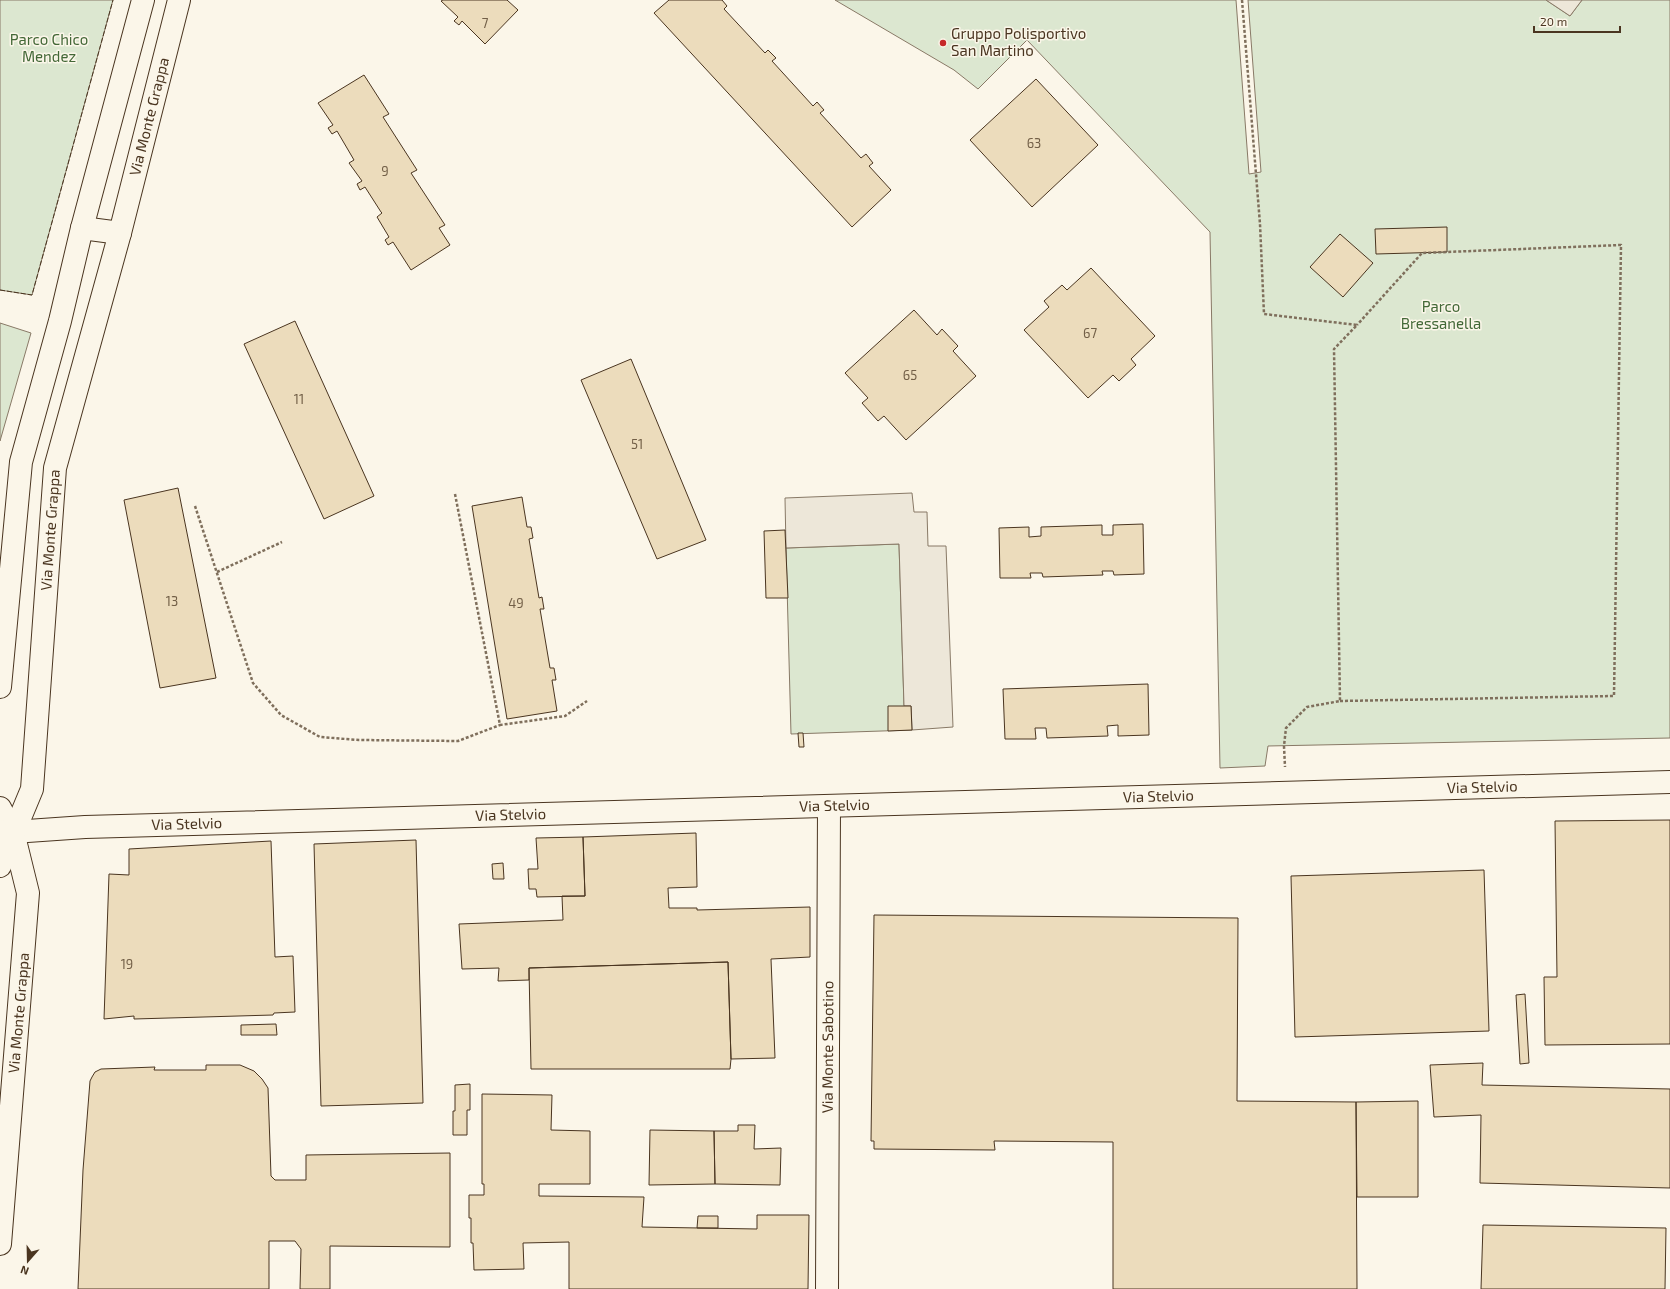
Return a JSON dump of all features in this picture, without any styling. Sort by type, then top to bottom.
[{"type":"street","points":[[0,687],[21,462],[60,321],[82,228],[143,0]]},
{"type":"street","name":"Via Monte Grappa","points":[[0,866],[6,832],[32,789],[55,468],[120,233],[179,0]]},
{"type":"street","points":[[82,228],[120,233]]},
{"type":"street","name":"Via Stelvio","points":[[6,832],[93,826],[1670,782]]},
{"type":"street","name":"Via Monte Sabotino","points":[[827,1289],[829,806]]},
{"type":"street","name":"Via Monte Grappa","points":[[0,808],[6,832],[28,893],[0,1244]]},
{"type":"path","points":[[1242,0],[1260,224],[1264,314],[1357,326]]},
{"type":"path","points":[[1286,793],[1284,746],[1286,728],[1307,707],[1340,701],[1614,696],[1621,245],[1422,253],[1357,326],[1334,349],[1340,701]]},
{"type":"path","points":[[456,494],[500,725]]},
{"type":"path","points":[[195,506],[253,683],[281,715],[320,737],[360,740],[458,741],[500,725],[565,716],[587,701]]},
{"type":"path","points":[[217,572],[282,542]]},
{"type":"green space","name":"Parco Chico Mendez","points":[[0,0],[113,0],[32,295],[0,290]]},
{"type":"green space","name":"Parco Bressanella","points":[[835,0],[1236,0],[1249,174],[1261,172],[1248,0],[1546,0],[1570,16],[1582,0],[1670,0],[1670,738],[1268,746],[1265,766],[1220,768],[1210,232],[1027,40],[978,89],[954,70]]},
{"type":"green space","points":[[0,323],[31,333],[0,441]]},
{"type":"green space","points":[[899,544],[904,705],[911,706],[912,730],[791,734],[786,548]]},
{"type":"shaded area","points":[[1546,0],[1582,0],[1570,16]]},
{"type":"shaded area","points":[[912,493],[914,512],[927,512],[928,546],[946,546],[953,727],[912,730],[911,706],[904,706],[899,544],[786,548],[785,498]]},
{"type":"building","points":[[507,0],[518,10],[485,44],[462,21],[459,25],[454,21],[458,17],[441,1]]},
{"type":"building","points":[[669,0],[722,0],[727,6],[724,9],[765,53],[768,50],[776,58],[772,61],[813,106],[817,102],[824,110],[820,113],[861,158],[866,154],[873,163],[869,166],[891,190],[852,227],[654,13]]},
{"type":"building","points":[[364,75],[389,114],[383,117],[417,170],[411,173],[445,225],[439,228],[450,245],[411,270],[393,242],[388,245],[385,240],[389,237],[377,217],[382,213],[365,187],[360,190],[357,184],[362,181],[349,163],[354,160],[337,131],[332,134],[328,128],[333,125],[318,103]]},
{"type":"building","points":[[1036,79],[1098,145],[1032,207],[970,140]]},
{"type":"building","points":[[1447,227],[1447,252],[1376,254],[1375,229]]},
{"type":"building","points":[[1340,234],[1373,263],[1343,297],[1310,267]]},
{"type":"building","points":[[1091,268],[1155,336],[1131,359],[1136,365],[1119,381],[1113,375],[1088,398],[1024,330],[1049,307],[1044,301],[1062,285],[1067,290]]},
{"type":"building","points":[[914,310],[937,335],[942,329],[958,346],[953,351],[976,376],[906,440],[884,416],[878,421],[862,403],[868,398],[845,373]]},
{"type":"building","points":[[295,321],[374,496],[324,519],[244,344]]},
{"type":"building","points":[[631,359],[706,540],[657,559],[581,380]]},
{"type":"building","points":[[178,488],[216,678],[160,688],[124,500]]},
{"type":"building","points":[[522,497],[527,527],[531,527],[533,538],[529,539],[539,598],[542,597],[544,609],[540,609],[550,668],[554,668],[556,680],[552,680],[557,711],[507,719],[472,506]]},
{"type":"building","points":[[1143,524],[1144,574],[1114,575],[1113,571],[1102,571],[1103,575],[1043,577],[1042,573],[1030,573],[1031,578],[1000,578],[999,528],[1029,527],[1029,537],[1041,536],[1041,527],[1102,525],[1102,535],[1113,535],[1113,525]]},
{"type":"building","points":[[785,530],[788,598],[766,598],[764,531]]},
{"type":"building","points":[[1148,684],[1149,735],[1118,736],[1118,725],[1107,726],[1108,736],[1047,738],[1046,728],[1035,728],[1036,739],[1005,739],[1003,689]]},
{"type":"building","points":[[888,706],[911,706],[912,730],[888,731]]},
{"type":"building","points":[[798,733],[803,733],[804,747],[799,747]]},
{"type":"building","points":[[1670,820],[1670,1044],[1545,1045],[1544,977],[1557,977],[1555,821]]},
{"type":"building","points":[[696,833],[697,887],[668,888],[669,908],[697,908],[697,910],[810,907],[810,957],[771,959],[775,1058],[731,1059],[728,962],[529,968],[529,980],[498,981],[499,968],[462,969],[459,924],[563,920],[562,896],[585,896],[583,837]]},
{"type":"building","points":[[583,837],[585,896],[537,897],[536,889],[529,889],[528,869],[538,869],[536,838]]},
{"type":"building","points":[[416,840],[423,1103],[321,1106],[314,844]]},
{"type":"building","points":[[271,841],[275,957],[293,956],[295,1012],[274,1013],[273,1015],[134,1019],[134,1016],[104,1019],[109,874],[129,875],[129,849]]},
{"type":"building","points":[[503,863],[504,879],[493,879],[492,864]]},
{"type":"building","points":[[1484,870],[1489,1031],[1295,1037],[1291,876]]},
{"type":"building","points":[[874,915],[1238,918],[1237,1101],[1356,1102],[1357,1289],[1113,1289],[1113,1142],[994,1141],[995,1150],[874,1149],[874,1141],[871,1141]]},
{"type":"building","points":[[728,962],[730,1069],[531,1069],[529,968]]},
{"type":"building","points":[[1525,994],[1529,1063],[1520,1064],[1516,995]]},
{"type":"building","points":[[276,1024],[277,1035],[241,1035],[241,1025]]},
{"type":"building","points":[[1483,1063],[1482,1085],[1670,1089],[1670,1188],[1480,1183],[1481,1115],[1434,1117],[1430,1065]]},
{"type":"building","points":[[206,1065],[240,1065],[254,1071],[268,1088],[271,1176],[275,1180],[306,1180],[306,1155],[450,1153],[450,1247],[330,1246],[330,1289],[300,1289],[301,1249],[295,1241],[269,1241],[269,1289],[78,1289],[83,1170],[90,1081],[92,1077],[95,1072],[101,1069],[155,1067],[154,1070],[206,1070]]},
{"type":"building","points":[[470,1084],[470,1110],[467,1110],[467,1135],[453,1135],[455,1085]]},
{"type":"building","points":[[482,1094],[552,1095],[551,1130],[590,1131],[590,1184],[539,1184],[539,1196],[644,1197],[642,1227],[757,1229],[757,1215],[809,1215],[808,1289],[569,1289],[569,1242],[523,1243],[524,1269],[474,1270],[473,1243],[471,1243],[471,1218],[469,1218],[469,1195],[484,1195],[484,1184],[482,1184]]},
{"type":"building","points":[[1418,1101],[1418,1197],[1357,1197],[1356,1102]]},
{"type":"building","points":[[738,1125],[755,1125],[754,1149],[781,1148],[780,1185],[715,1184],[714,1131],[738,1131]]},
{"type":"building","points":[[650,1130],[714,1131],[715,1184],[649,1185]]},
{"type":"building","points":[[698,1216],[718,1216],[718,1228],[697,1228]]},
{"type":"building","points":[[1483,1225],[1666,1228],[1665,1289],[1481,1289]]},
{"type":"fence","points":[[0,290],[32,295],[113,0]]},
{"type":"place","name":"Gruppo Polisportivo San Martino","points":[[943,43]]}]
